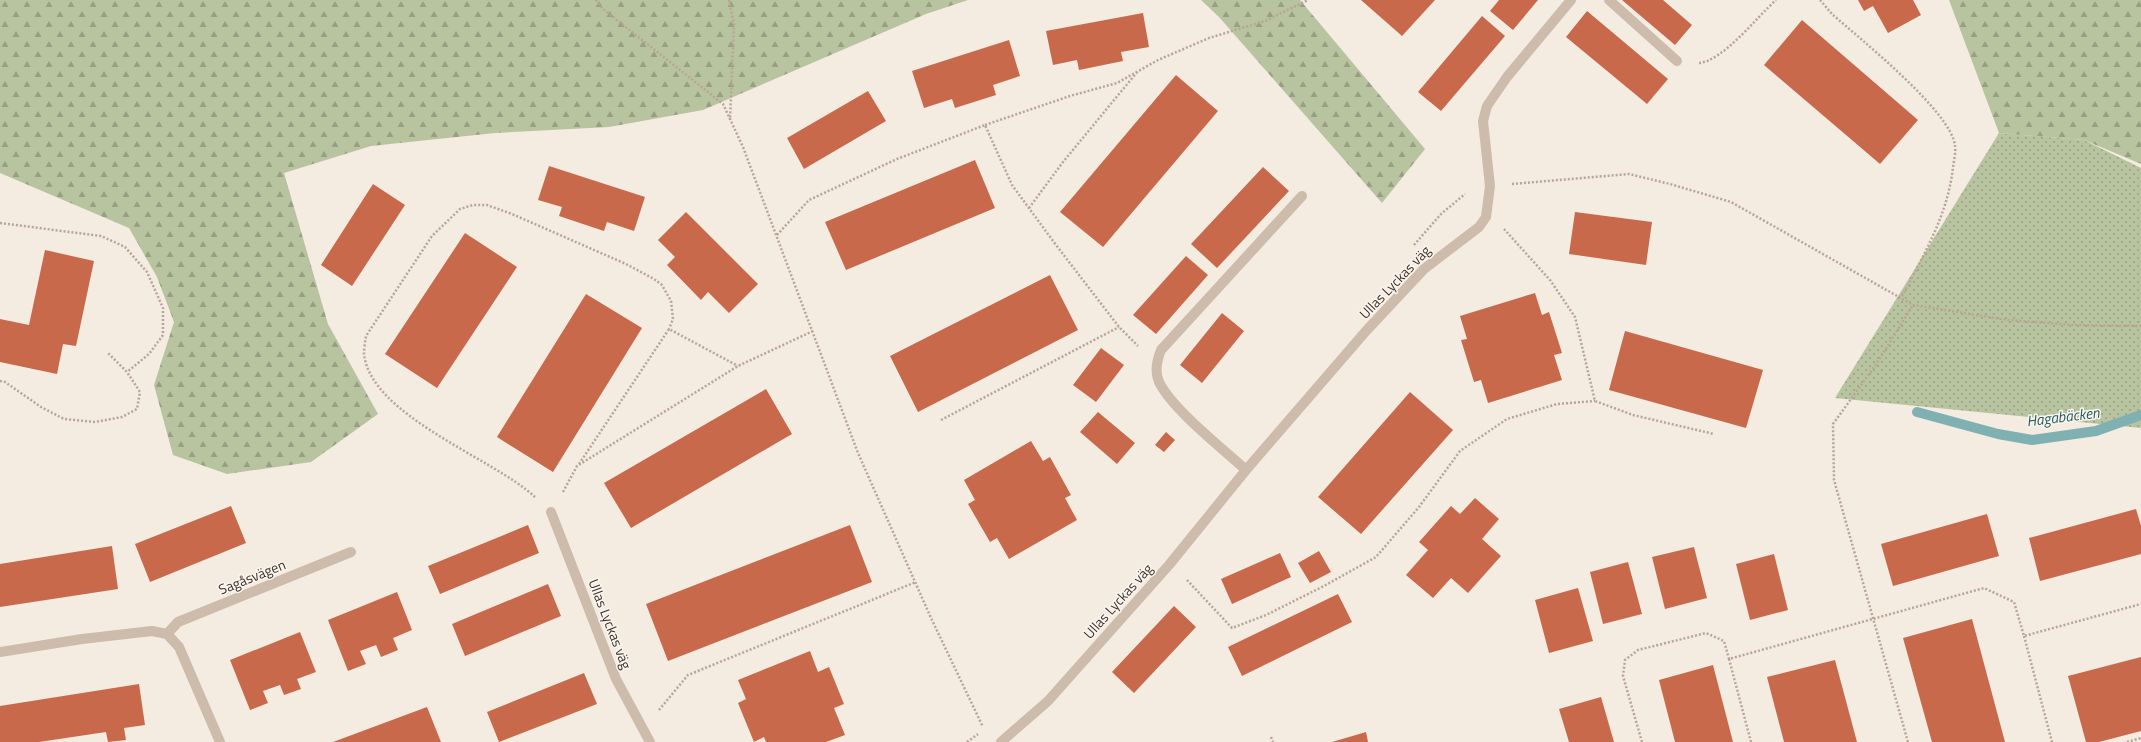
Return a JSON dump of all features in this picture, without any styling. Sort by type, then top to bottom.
[{"type":"street","points":[[1486,217],[1490,186],[1483,121],[1487,106],[1507,77],[1571,0]]},
{"type":"street","points":[[1609,0],[1677,61]]},
{"type":"street","points":[[1246,470],[1174,402],[1159,382],[1156,364],[1161,350],[1302,196]]},
{"type":"street","name":"Ullas Lyckas väg","points":[[1001,742],[1048,701],[1169,564],[1246,470],[1366,331],[1418,275],[1441,254],[1470,235],[1479,227],[1486,217]]},
{"type":"street","name":"Ullas Lyckas väg","points":[[551,512],[616,679],[650,742]]},
{"type":"street","name":"Sagåsvägen","points":[[167,634],[178,622],[351,552]]},
{"type":"street","points":[[0,652],[82,639],[152,631],[167,634],[179,647],[220,742]]},
{"type":"path","points":[[596,0],[604,9],[723,104],[743,147],[858,453],[931,618],[984,730]]},
{"type":"path","points":[[729,0],[734,24],[730,120]]},
{"type":"path","points":[[777,235],[809,200],[897,159],[985,125],[1070,96],[1117,83],[1140,70],[1209,38],[1265,22],[1308,0]]},
{"type":"path","points":[[1677,61],[1691,64],[1708,62],[1723,52],[1776,0]]},
{"type":"path","points":[[1820,0],[1832,14],[1926,99],[1947,124],[1955,145],[1951,190],[1935,232],[1901,298]]},
{"type":"path","points":[[1029,208],[1063,162],[1140,70]]},
{"type":"path","points":[[985,125],[1012,185],[1119,327],[1156,364]]},
{"type":"path","points":[[1490,186],[1628,174],[1670,184],[1731,202],[1913,305],[2008,320],[2073,325],[2141,326]]},
{"type":"path","points":[[473,204],[487,204],[626,264],[662,285],[671,301],[673,319],[669,329],[577,466],[551,512],[532,495],[424,427],[378,387],[369,371],[364,354],[366,336],[432,236],[460,209],[473,204]]},
{"type":"path","points":[[1486,217],[1506,230],[1550,280],[1575,317],[1595,400]]},
{"type":"path","points":[[0,223],[101,236],[125,247],[147,272],[163,308],[163,335],[149,354],[127,372]]},
{"type":"path","points":[[1908,742],[1834,480],[1833,424],[1877,364],[1913,305]]},
{"type":"path","points":[[941,420],[1119,327]]},
{"type":"path","points":[[669,329],[738,366]]},
{"type":"path","points":[[577,466],[738,366],[813,331]]},
{"type":"path","points":[[0,381],[5,382],[41,407],[64,419],[95,422],[122,418],[137,409],[140,392],[127,372],[108,354]]},
{"type":"path","points":[[1169,564],[1200,592],[1232,628],[1272,612],[1324,586],[1376,557],[1418,507],[1460,451],[1507,420],[1557,404],[1595,400],[1634,415],[1714,434]]},
{"type":"path","points":[[643,730],[688,675],[916,582]]},
{"type":"path","points":[[1729,660],[1873,618],[1984,588],[2014,602],[2052,742]]},
{"type":"path","points":[[2024,636],[2141,604]]},
{"type":"path","points":[[1642,742],[1623,676],[1625,660],[1638,650],[1706,633],[1724,641],[1751,742]]},
{"type":"path","points":[[1271,737],[1272,742]]},
{"type":"path","points":[[2127,742],[2141,738]]},
{"type":"green space","points":[[0,0],[968,0],[926,14],[703,110],[609,127],[495,133],[371,146],[284,173],[328,324],[378,414],[311,462],[227,474],[173,455],[154,385],[174,322],[157,277],[129,228],[0,173]]},
{"type":"green space","points":[[1201,0],[1300,0],[1425,149],[1382,203],[1219,17]]},
{"type":"green space","points":[[1949,0],[2141,0],[2141,164],[2084,140],[1999,133]]},
{"type":"green space","points":[[1999,133],[2084,140],[2141,168],[2141,428],[1835,398]]},
{"type":"building","points":[[1361,0],[1435,0],[1402,36]]},
{"type":"building","points":[[1499,0],[1538,0],[1513,30],[1490,11]]},
{"type":"building","points":[[1622,0],[1663,0],[1692,25],[1675,45]]},
{"type":"building","points":[[1858,0],[1913,0],[1921,15],[1888,33],[1873,6],[1864,11]]},
{"type":"building","points":[[1587,11],[1668,79],[1647,104],[1566,37]]},
{"type":"building","points":[[1143,13],[1149,47],[1121,52],[1123,61],[1079,70],[1077,60],[1053,65],[1046,31]]},
{"type":"building","points":[[1482,16],[1505,36],[1441,111],[1418,92]]},
{"type":"building","points":[[1802,20],[1918,120],[1880,164],[1764,65]]},
{"type":"building","points":[[1009,40],[1020,76],[993,85],[996,95],[955,108],[952,99],[924,108],[912,71]]},
{"type":"building","points":[[1176,75],[1218,111],[1103,247],[1060,212]]},
{"type":"building","points":[[868,91],[886,121],[804,169],[787,138]]},
{"type":"building","points":[[975,160],[995,208],[846,270],[825,222]]},
{"type":"building","points":[[549,166],[645,197],[634,231],[607,222],[604,231],[559,216],[562,207],[538,200]]},
{"type":"building","points":[[1263,167],[1289,191],[1217,268],[1191,244]]},
{"type":"building","points":[[373,184],[405,205],[352,286],[321,265]]},
{"type":"building","points":[[686,212],[758,284],[729,313],[708,292],[701,300],[667,265],[675,257],[658,240]]},
{"type":"building","points":[[1575,212],[1652,222],[1646,265],[1569,254]]},
{"type":"building","points":[[465,233],[517,267],[437,388],[385,354]]},
{"type":"building","points":[[45,250],[94,261],[76,346],[63,344],[57,374],[0,362],[0,319],[29,325]]},
{"type":"building","points":[[1186,256],[1208,275],[1156,334],[1133,315]]},
{"type":"building","points":[[1050,275],[1078,330],[918,412],[890,356]]},
{"type":"building","points":[[1535,293],[1542,315],[1549,312],[1562,353],[1554,355],[1562,380],[1488,403],[1481,380],[1474,382],[1461,340],[1467,339],[1460,316]]},
{"type":"building","points":[[586,294],[642,328],[553,472],[497,437]]},
{"type":"building","points":[[1222,313],[1244,331],[1202,383],[1180,365]]},
{"type":"building","points":[[1625,331],[1763,370],[1746,428],[1609,390]]},
{"type":"building","points":[[1101,348],[1124,365],[1096,402],[1073,385]]},
{"type":"building","points":[[766,389],[792,434],[631,528],[604,483]]},
{"type":"building","points":[[1410,392],[1453,430],[1361,534],[1318,497]]},
{"type":"building","points":[[1098,412],[1135,443],[1117,464],[1080,432]]},
{"type":"building","points":[[1166,432],[1175,440],[1164,452],[1155,445]]},
{"type":"building","points":[[1031,441],[1043,461],[1050,457],[1071,495],[1065,498],[1077,520],[1009,559],[997,538],[990,542],[968,504],[975,500],[964,480]]},
{"type":"building","points":[[1475,498],[1499,519],[1482,539],[1501,556],[1468,593],[1451,578],[1433,598],[1406,575],[1428,550],[1419,542],[1451,506],[1460,514]]},
{"type":"building","points":[[231,506],[246,543],[150,582],[135,544]]},
{"type":"building","points":[[2136,509],[2141,526],[2141,554],[2040,581],[2029,538]]},
{"type":"building","points":[[1987,514],[1999,556],[1893,586],[1881,544]]},
{"type":"building","points":[[528,525],[539,553],[440,594],[428,566]]},
{"type":"building","points":[[850,525],[872,582],[668,661],[646,604]]},
{"type":"building","points":[[112,546],[118,589],[0,607],[0,564]]},
{"type":"building","points":[[1694,547],[1707,598],[1665,609],[1652,557]]},
{"type":"building","points":[[1319,551],[1331,572],[1310,583],[1298,563]]},
{"type":"building","points":[[1280,553],[1291,577],[1232,604],[1221,579]]},
{"type":"building","points":[[1774,554],[1788,610],[1750,620],[1736,564]]},
{"type":"building","points":[[1628,562],[1642,614],[1603,624],[1590,572]]},
{"type":"building","points":[[548,584],[561,616],[465,656],[452,624]]},
{"type":"building","points":[[1578,588],[1593,641],[1549,653],[1535,600]]},
{"type":"building","points":[[397,592],[412,630],[393,638],[398,650],[381,657],[376,645],[360,651],[366,664],[348,671],[328,620]]},
{"type":"building","points":[[1338,594],[1352,622],[1242,676],[1228,647]]},
{"type":"building","points":[[1174,606],[1196,627],[1134,693],[1112,672]]},
{"type":"building","points":[[1972,619],[2005,742],[1932,742],[1903,638]]},
{"type":"building","points":[[300,632],[316,672],[297,679],[301,689],[284,695],[280,685],[263,691],[268,703],[250,710],[230,660]]},
{"type":"building","points":[[810,651],[818,672],[829,667],[844,704],[834,708],[845,735],[826,742],[766,742],[764,737],[754,742],[738,703],[746,699],[738,680]]},
{"type":"building","points":[[2141,657],[2141,731],[2099,742],[2086,742],[2068,676]]},
{"type":"building","points":[[1835,660],[1857,742],[1784,742],[1767,677]]},
{"type":"building","points":[[1713,665],[1733,742],[1675,742],[1659,680]]},
{"type":"building","points":[[584,673],[597,704],[499,742],[487,712]]},
{"type":"building","points":[[139,684],[145,725],[124,728],[126,740],[108,742],[106,732],[39,742],[0,742],[0,706]]},
{"type":"building","points":[[1601,697],[1614,742],[1569,742],[1559,709]]},
{"type":"building","points":[[427,707],[441,742],[333,742]]},
{"type":"building","points":[[1366,732],[1368,742],[1332,742]]},
{"type":"waterway","name":"Hagabäcken","points":[[1917,412],[1998,434],[2032,440],[2096,431],[2141,415]]}]
